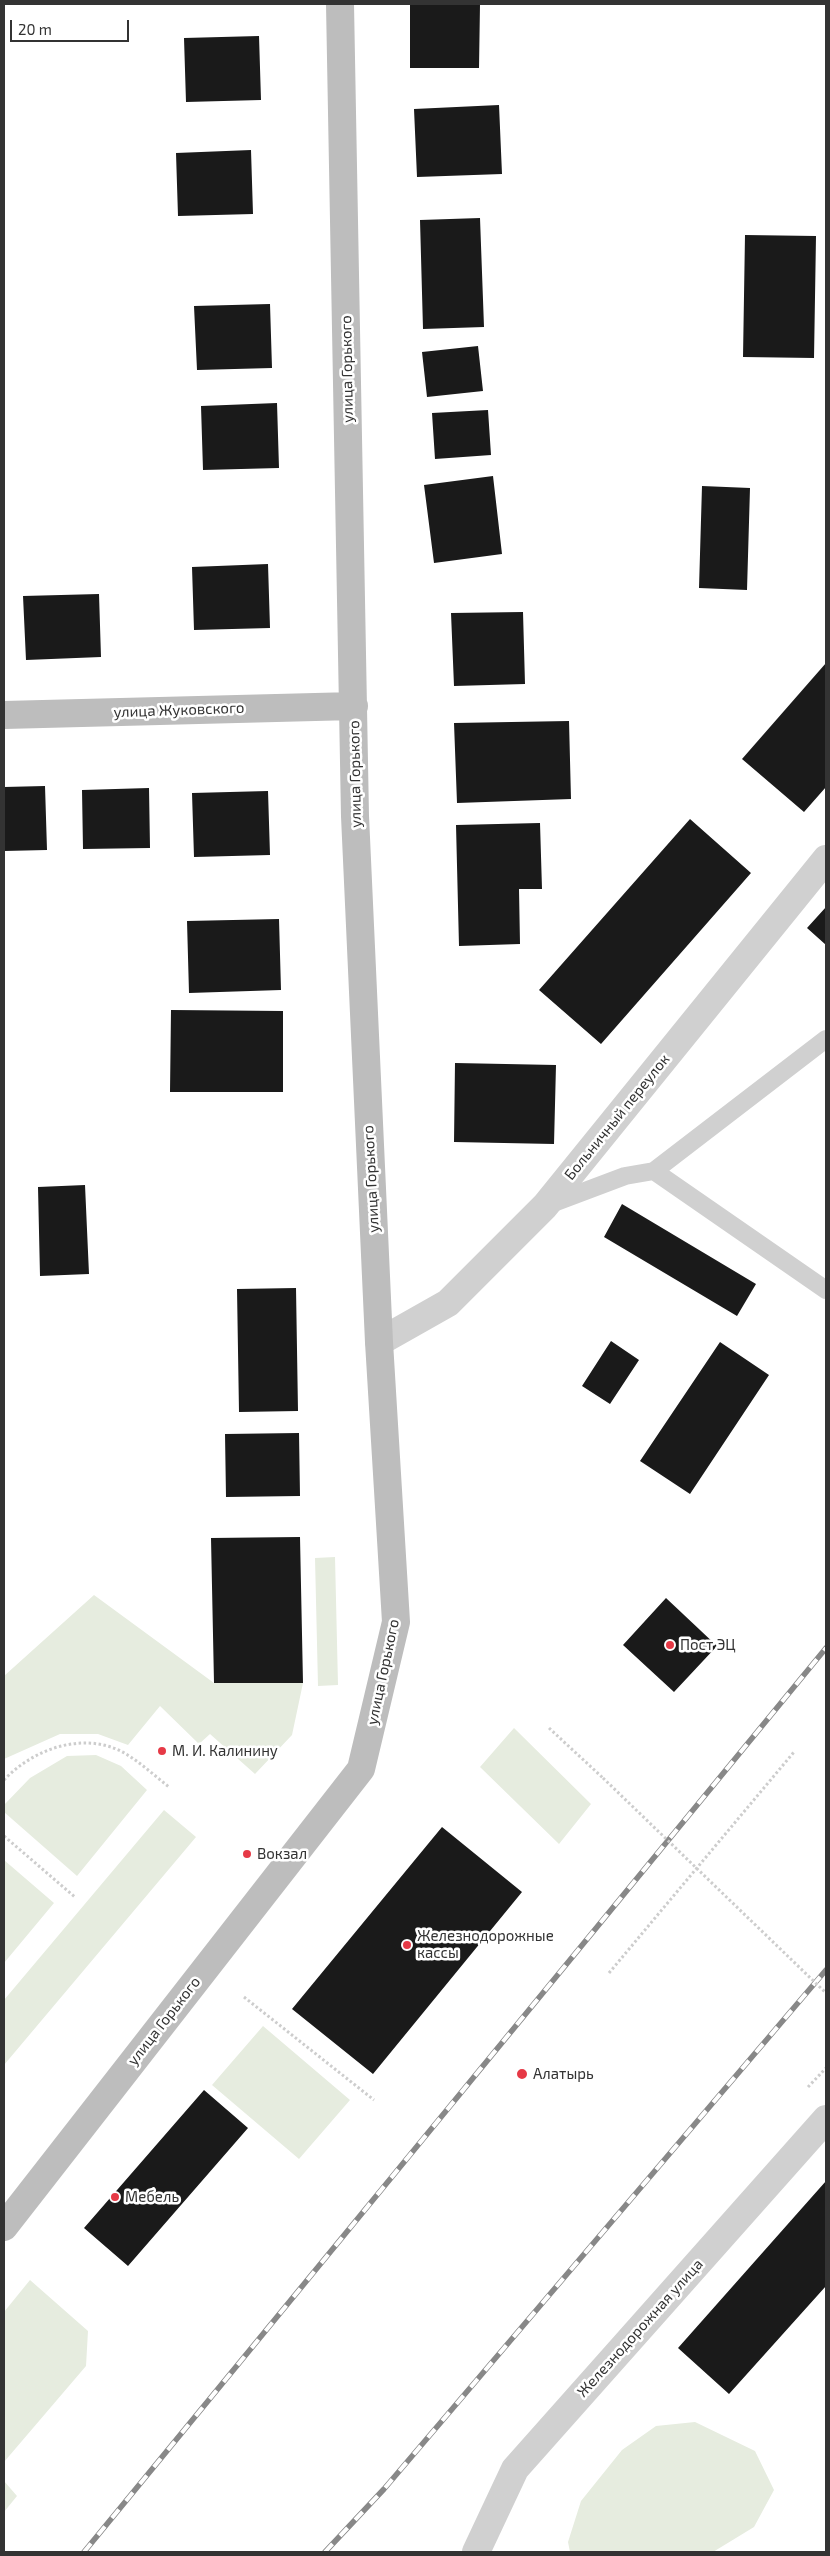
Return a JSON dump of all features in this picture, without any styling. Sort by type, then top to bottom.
[{"type":"street","name":"улица Горького","points":[[4,2227],[361,1769],[396,1622],[378,1342],[356,826],[340,4]]},
{"type":"street","name":"улица Жуковского","points":[[4,715],[354,706]]},
{"type":"street","name":"Больничный переулок","points":[[378,1342],[448,1303],[545,1206],[826,860]]},
{"type":"street","name":"Железнодорожная улица","points":[[476,2552],[515,2470],[826,2119]]},
{"type":"lane","points":[[545,1206],[625,1176],[654,1171],[826,1039]]},
{"type":"lane","points":[[654,1171],[826,1290]]},
{"type":"path","points":[[549,1728],[826,1993]]},
{"type":"path","points":[[4,1780],[18,1765],[62,1745],[95,1742],[126,1753],[169,1787]]},
{"type":"path","points":[[609,1973],[794,1752]]},
{"type":"path","points":[[4,1836],[76,1898]]},
{"type":"path","points":[[244,1997],[374,2100]]},
{"type":"shaded area","points":[[335,1557],[338,1685],[318,1686],[315,1558]]},
{"type":"shaded area","points":[[94,1595],[214,1683],[303,1683],[292,1735],[255,1774],[210,1734],[199,1744],[160,1706],[128,1745],[98,1734],[60,1734],[4,1759],[4,1676]]},
{"type":"shaded area","points":[[514,1728],[591,1804],[559,1844],[480,1767]]},
{"type":"shaded area","points":[[96,1755],[121,1766],[147,1790],[77,1876],[4,1812],[4,1805],[30,1778],[67,1756]]},
{"type":"shaded area","points":[[164,1810],[196,1837],[4,2065],[4,2000]]},
{"type":"shaded area","points":[[4,1860],[54,1903],[4,1963]]},
{"type":"shaded area","points":[[263,2026],[350,2100],[299,2159],[212,2085]]},
{"type":"shaded area","points":[[30,2280],[88,2331],[86,2366],[4,2462],[4,2312]]},
{"type":"shaded area","points":[[695,2422],[755,2451],[774,2490],[754,2527],[713,2552],[570,2552],[568,2542],[581,2501],[622,2450],[656,2426]]},
{"type":"shaded area","points":[[4,2481],[17,2496],[4,2512]]},
{"type":"building","points":[[410,4],[480,4],[479,68],[410,68]]},
{"type":"building","points":[[259,36],[261,100],[186,102],[184,38]]},
{"type":"building","points":[[499,105],[502,174],[417,177],[414,109]]},
{"type":"building","points":[[251,150],[253,214],[178,216],[176,153]]},
{"type":"building","points":[[480,218],[484,327],[423,329],[420,220]]},
{"type":"building","points":[[745,235],[816,236],[814,358],[743,357]]},
{"type":"building","points":[[270,304],[272,368],[197,370],[194,306]]},
{"type":"building","points":[[478,346],[483,391],[427,397],[422,352]]},
{"type":"building","points":[[277,403],[279,468],[203,470],[201,406]]},
{"type":"building","points":[[488,410],[491,455],[435,459],[432,413]]},
{"type":"building","points":[[493,476],[502,554],[434,563],[424,485]]},
{"type":"building","points":[[702,486],[750,488],[747,590],[699,588]]},
{"type":"building","points":[[268,564],[270,628],[194,630],[192,567]]},
{"type":"building","points":[[99,594],[101,657],[26,660],[23,596]]},
{"type":"building","points":[[523,612],[525,684],[454,686],[451,613]]},
{"type":"building","points":[[826,663],[826,787],[804,812],[742,759]]},
{"type":"building","points":[[569,721],[571,799],[457,803],[454,723]]},
{"type":"building","points":[[45,786],[47,850],[4,851],[4,787]]},
{"type":"building","points":[[149,788],[150,848],[83,849],[82,790]]},
{"type":"building","points":[[268,791],[270,855],[194,857],[192,793]]},
{"type":"building","points":[[690,819],[751,873],[601,1044],[539,990]]},
{"type":"building","points":[[540,823],[542,889],[519,889],[520,944],[459,946],[456,825]]},
{"type":"building","points":[[826,907],[826,945],[807,928]]},
{"type":"building","points":[[279,919],[281,990],[189,993],[187,921]]},
{"type":"building","points":[[171,1010],[283,1011],[283,1092],[170,1092]]},
{"type":"building","points":[[455,1063],[556,1065],[554,1144],[454,1142]]},
{"type":"building","points":[[85,1185],[89,1274],[40,1276],[38,1187]]},
{"type":"building","points":[[622,1204],[756,1284],[737,1316],[604,1237]]},
{"type":"building","points":[[296,1288],[298,1411],[239,1412],[237,1289]]},
{"type":"building","points":[[611,1341],[639,1360],[610,1404],[582,1386]]},
{"type":"building","points":[[720,1342],[769,1375],[690,1494],[640,1461]]},
{"type":"building","points":[[299,1433],[300,1496],[226,1497],[225,1434]]},
{"type":"building","points":[[300,1537],[303,1683],[214,1683],[211,1538]]},
{"type":"building","name":"Пост ЭЦ","points":[[666,1598],[717,1646],[674,1692],[623,1645]]},
{"type":"building","points":[[442,1827],[522,1892],[373,2074],[292,2009]]},
{"type":"building","points":[[204,2090],[248,2128],[128,2266],[84,2228]]},
{"type":"building","points":[[826,2181],[826,2286],[729,2394],[678,2348]]},
{"type":"railway","points":[[84,2552],[826,1648]]},
{"type":"railway","points":[[325,2552],[384,2489],[826,1970]]},
{"type":"place","name":"Пост ЭЦ","points":[[670,1645]]},
{"type":"place","name":"М. И. Калинину","points":[[162,1751]]},
{"type":"place","name":"Вокзал","points":[[247,1854]]},
{"type":"place","name":"Железнодорожные кассы","points":[[407,1945]]},
{"type":"place","name":"Алатырь","points":[[522,2074]]},
{"type":"place","name":"Мебель","points":[[115,2197]]}]
